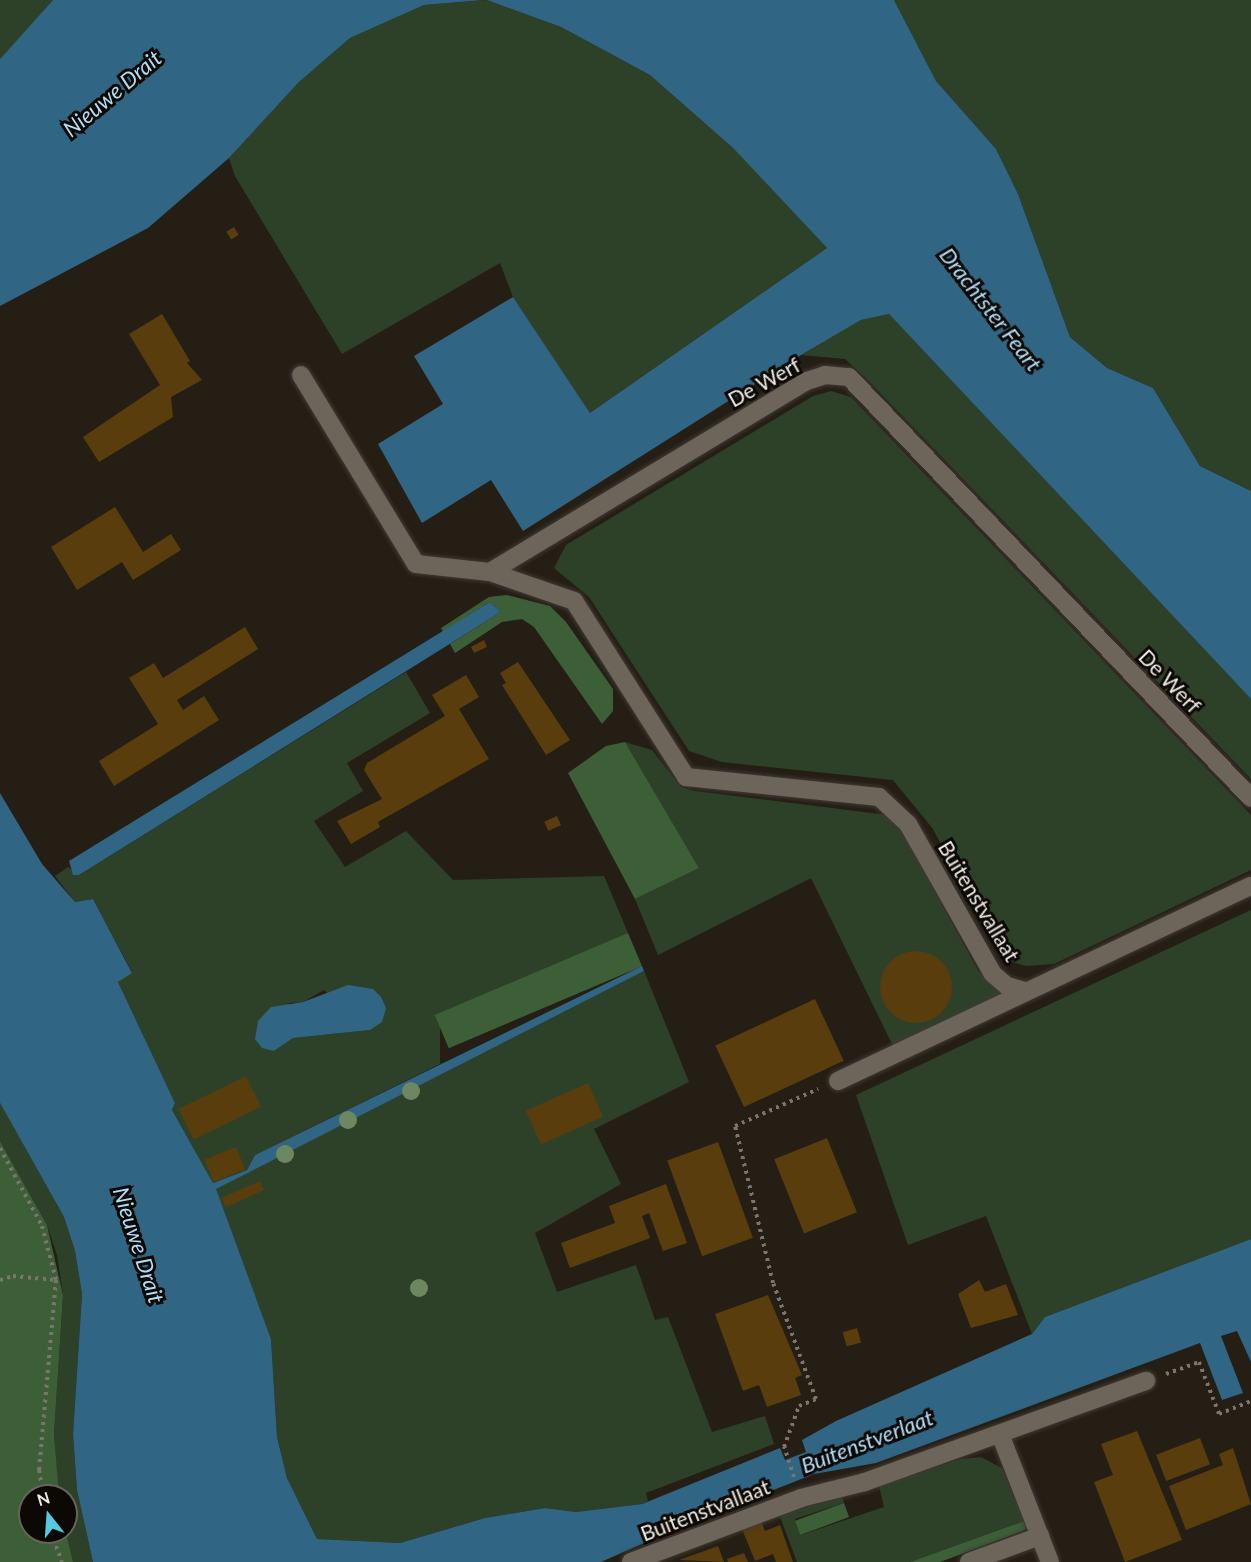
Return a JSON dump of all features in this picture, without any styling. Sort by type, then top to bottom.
[{"type":"street","points":[[301,375],[416,564],[490,572]]},
{"type":"street","name":"De Werf","points":[[490,572],[807,381],[825,375],[849,378],[1251,798]]},
{"type":"street","name":"Buitenstvallaat","points":[[490,572],[574,601],[686,777],[879,797],[908,824],[993,974],[1006,986],[1025,991]]},
{"type":"street","points":[[838,1081],[1251,886]]},
{"type":"street","name":"Buitenstvallaat","points":[[631,1562],[801,1498],[865,1482],[1146,1381]]},
{"type":"street","points":[[1000,1434],[1050,1562]]},
{"type":"street","points":[[969,1562],[1040,1536]]},
{"type":"path","name":"Buitenstvallaat","points":[[797,1485],[784,1447],[799,1406],[816,1399],[773,1283],[735,1126],[838,1081]]},
{"type":"path","points":[[0,1148],[42,1226],[56,1280],[39,1470],[41,1484]]},
{"type":"path","points":[[0,1280],[13,1276],[56,1280]]},
{"type":"path","points":[[1146,1381],[1199,1362],[1219,1414],[1251,1401]]},
{"type":"path","points":[[55,1544],[62,1562]]},
{"type":"green space","points":[[0,0],[53,0],[0,59]]},
{"type":"green space","points":[[487,0],[561,27],[650,75],[733,148],[827,248],[590,413],[513,297],[500,263],[342,354],[235,176],[229,158],[299,82],[350,38],[424,5]]},
{"type":"green space","points":[[894,0],[1251,0],[1251,491],[1200,466],[1153,388],[1107,368],[1070,337],[1018,194],[996,149],[936,81]]},
{"type":"green space","points":[[889,314],[1251,699],[1251,779],[867,379],[845,359],[801,355],[861,320]]},
{"type":"green space","points":[[831,391],[851,397],[1251,815],[1251,870],[1054,964],[1026,966],[1002,959],[933,829],[893,780],[722,762],[689,751],[589,597],[554,568],[566,545],[813,396]]},
{"type":"green space","points":[[507,595],[550,606],[566,622],[613,689],[613,711],[602,724],[534,627],[522,619],[502,622],[455,653],[450,644],[501,612],[490,602],[443,632],[441,628],[489,597]]},
{"type":"green space","points":[[406,672],[430,713],[347,763],[363,791],[314,821],[345,867],[406,831],[453,880],[604,876],[628,933],[440,1026],[440,1064],[255,1155],[247,1170],[213,1183],[172,1110],[175,1103],[118,982],[132,972],[93,899],[75,902],[55,876],[68,867],[79,875]],"holes":[[[324,990],[370,1030],[293,1038],[274,1051],[289,1003],[303,1002]]]},
{"type":"green space","points":[[625,742],[652,750],[681,787],[695,791],[888,815],[898,824],[978,971],[1006,994],[893,1046],[811,878],[658,955],[635,899],[699,868]]},
{"type":"green space","points":[[625,742],[699,868],[635,899],[568,773],[606,746]]},
{"type":"green space","points":[[1251,910],[1251,1239],[1045,1317],[1032,1334],[986,1216],[908,1245],[856,1095]]},
{"type":"green space","points":[[628,933],[642,966],[449,1048],[435,1015]]},
{"type":"green space","points":[[644,971],[689,1082],[594,1129],[621,1184],[535,1233],[557,1292],[636,1265],[655,1320],[668,1317],[712,1432],[765,1416],[774,1444],[646,1493],[648,1501],[642,1504],[576,1512],[545,1508],[485,1518],[400,1543],[317,1539],[287,1478],[277,1437],[271,1339],[215,1189]]},
{"type":"green space","points":[[0,1103],[64,1217],[75,1251],[82,1294],[73,1434],[77,1484],[57,1484],[54,1434],[63,1295],[57,1255],[47,1225],[0,1141]]},
{"type":"green space","points":[[0,1141],[47,1225],[63,1295],[54,1434],[58,1484],[18,1484],[18,1544],[69,1544],[73,1562],[0,1562]]},
{"type":"green space","points":[[981,1457],[1002,1468],[1024,1521],[910,1562],[797,1562],[779,1514],[842,1497],[844,1503],[795,1519],[801,1535],[884,1507],[879,1486],[960,1459]]},
{"type":"green space","points":[[78,1494],[93,1562],[73,1562],[69,1544],[78,1544]]},
{"type":"green space","points":[[844,1503],[849,1517],[800,1535],[795,1521]]},
{"type":"green space","points":[[1024,1521],[1027,1528],[1023,1531],[940,1562],[910,1562]]},
{"type":"water","name":"Nieuwe Drait","points":[[53,0],[484,0],[424,5],[350,38],[299,82],[229,158],[148,228],[0,306],[0,59]]},
{"type":"water","name":"Drachtster Feart","points":[[487,0],[894,0],[936,81],[996,149],[1018,194],[1070,337],[1107,368],[1153,388],[1200,466],[1251,491],[1251,699],[889,314],[861,320],[801,355],[523,531],[491,480],[422,523],[378,444],[443,404],[414,356],[513,297],[590,413],[827,248],[733,148],[650,75],[561,27]]},
{"type":"water","points":[[490,602],[501,612],[79,875],[73,875],[69,861]]},
{"type":"water","points":[[0,793],[42,864],[75,902],[93,899],[132,973],[118,982],[175,1103],[172,1110],[213,1183],[247,1170],[255,1155],[642,966],[644,971],[216,1189],[271,1339],[277,1437],[287,1478],[317,1539],[400,1543],[485,1518],[545,1508],[576,1512],[642,1504],[780,1448],[785,1460],[806,1452],[802,1440],[836,1421],[1032,1334],[1045,1317],[1251,1239],[1251,1362],[1237,1331],[1221,1336],[1243,1393],[1222,1400],[1200,1343],[876,1463],[814,1474],[682,1526],[677,1514],[654,1523],[660,1536],[601,1562],[93,1562],[78,1494],[73,1434],[82,1294],[75,1251],[64,1217],[0,1103]]},
{"type":"water","points":[[348,985],[373,989],[381,997],[386,1008],[382,1022],[370,1030],[293,1038],[274,1051],[262,1048],[255,1039],[258,1021],[271,1007],[303,1002]]},
{"type":"building","points":[[234,227],[239,235],[231,239],[226,232]]},
{"type":"building","points":[[162,314],[190,361],[187,363],[202,380],[171,397],[173,417],[99,462],[83,437],[160,385],[129,334]]},
{"type":"building","points":[[115,507],[143,552],[171,534],[181,550],[133,580],[122,562],[77,590],[51,547]]},
{"type":"building","points":[[245,627],[258,649],[177,700],[183,710],[204,696],[219,720],[114,786],[99,761],[158,724],[129,678],[154,663],[163,678]]},
{"type":"building","points":[[484,640],[487,647],[474,653],[471,647]]},
{"type":"building","points":[[518,662],[570,740],[546,755],[502,685],[506,683],[500,673]]},
{"type":"building","points":[[466,675],[479,697],[459,709],[489,759],[378,822],[380,827],[351,844],[337,821],[382,799],[364,770],[367,763],[445,716],[432,695]]},
{"type":"building","points":[[557,816],[561,825],[548,831],[544,822]]},
{"type":"building","points":[[916,951],[936,957],[946,967],[952,987],[946,1007],[936,1017],[916,1023],[896,1017],[886,1007],[880,987],[886,967],[896,957]]},
{"type":"building","points":[[815,999],[844,1061],[744,1107],[715,1045]]},
{"type":"building","points":[[246,1076],[261,1107],[193,1139],[179,1109]]},
{"type":"building","points":[[588,1083],[603,1117],[541,1144],[526,1111]]},
{"type":"building","points":[[827,1138],[857,1212],[804,1234],[774,1159]]},
{"type":"building","points":[[718,1142],[753,1238],[702,1256],[667,1160]]},
{"type":"building","points":[[236,1147],[245,1169],[213,1182],[204,1160]]},
{"type":"building","points":[[260,1181],[264,1190],[226,1207],[222,1198]]},
{"type":"building","points":[[666,1184],[687,1243],[663,1251],[649,1213],[642,1216],[650,1238],[570,1268],[561,1243],[615,1223],[609,1206]]},
{"type":"building","points":[[979,1280],[985,1292],[1006,1284],[1018,1315],[971,1328],[958,1294]]},
{"type":"building","points":[[768,1295],[802,1375],[795,1378],[801,1395],[767,1407],[759,1385],[743,1391],[715,1314]]},
{"type":"building","points":[[857,1328],[861,1342],[847,1347],[843,1332]]},
{"type":"building","points":[[1137,1431],[1182,1540],[1125,1562],[1094,1482],[1113,1475],[1101,1444]]},
{"type":"building","points":[[1200,1438],[1210,1464],[1166,1481],[1156,1455]]},
{"type":"building","points":[[1233,1448],[1251,1504],[1186,1530],[1169,1486],[1223,1465],[1219,1454]]},
{"type":"building","points":[[761,1521],[765,1531],[780,1525],[793,1562],[776,1562],[773,1554],[755,1561],[742,1529]]},
{"type":"building","points":[[718,1546],[724,1562],[679,1560]]},
{"type":"building","points":[[744,1553],[748,1562],[728,1562],[727,1559]]},
{"type":"water label","name":"Buitenstverlaat","points":[[867,1441]]}]
